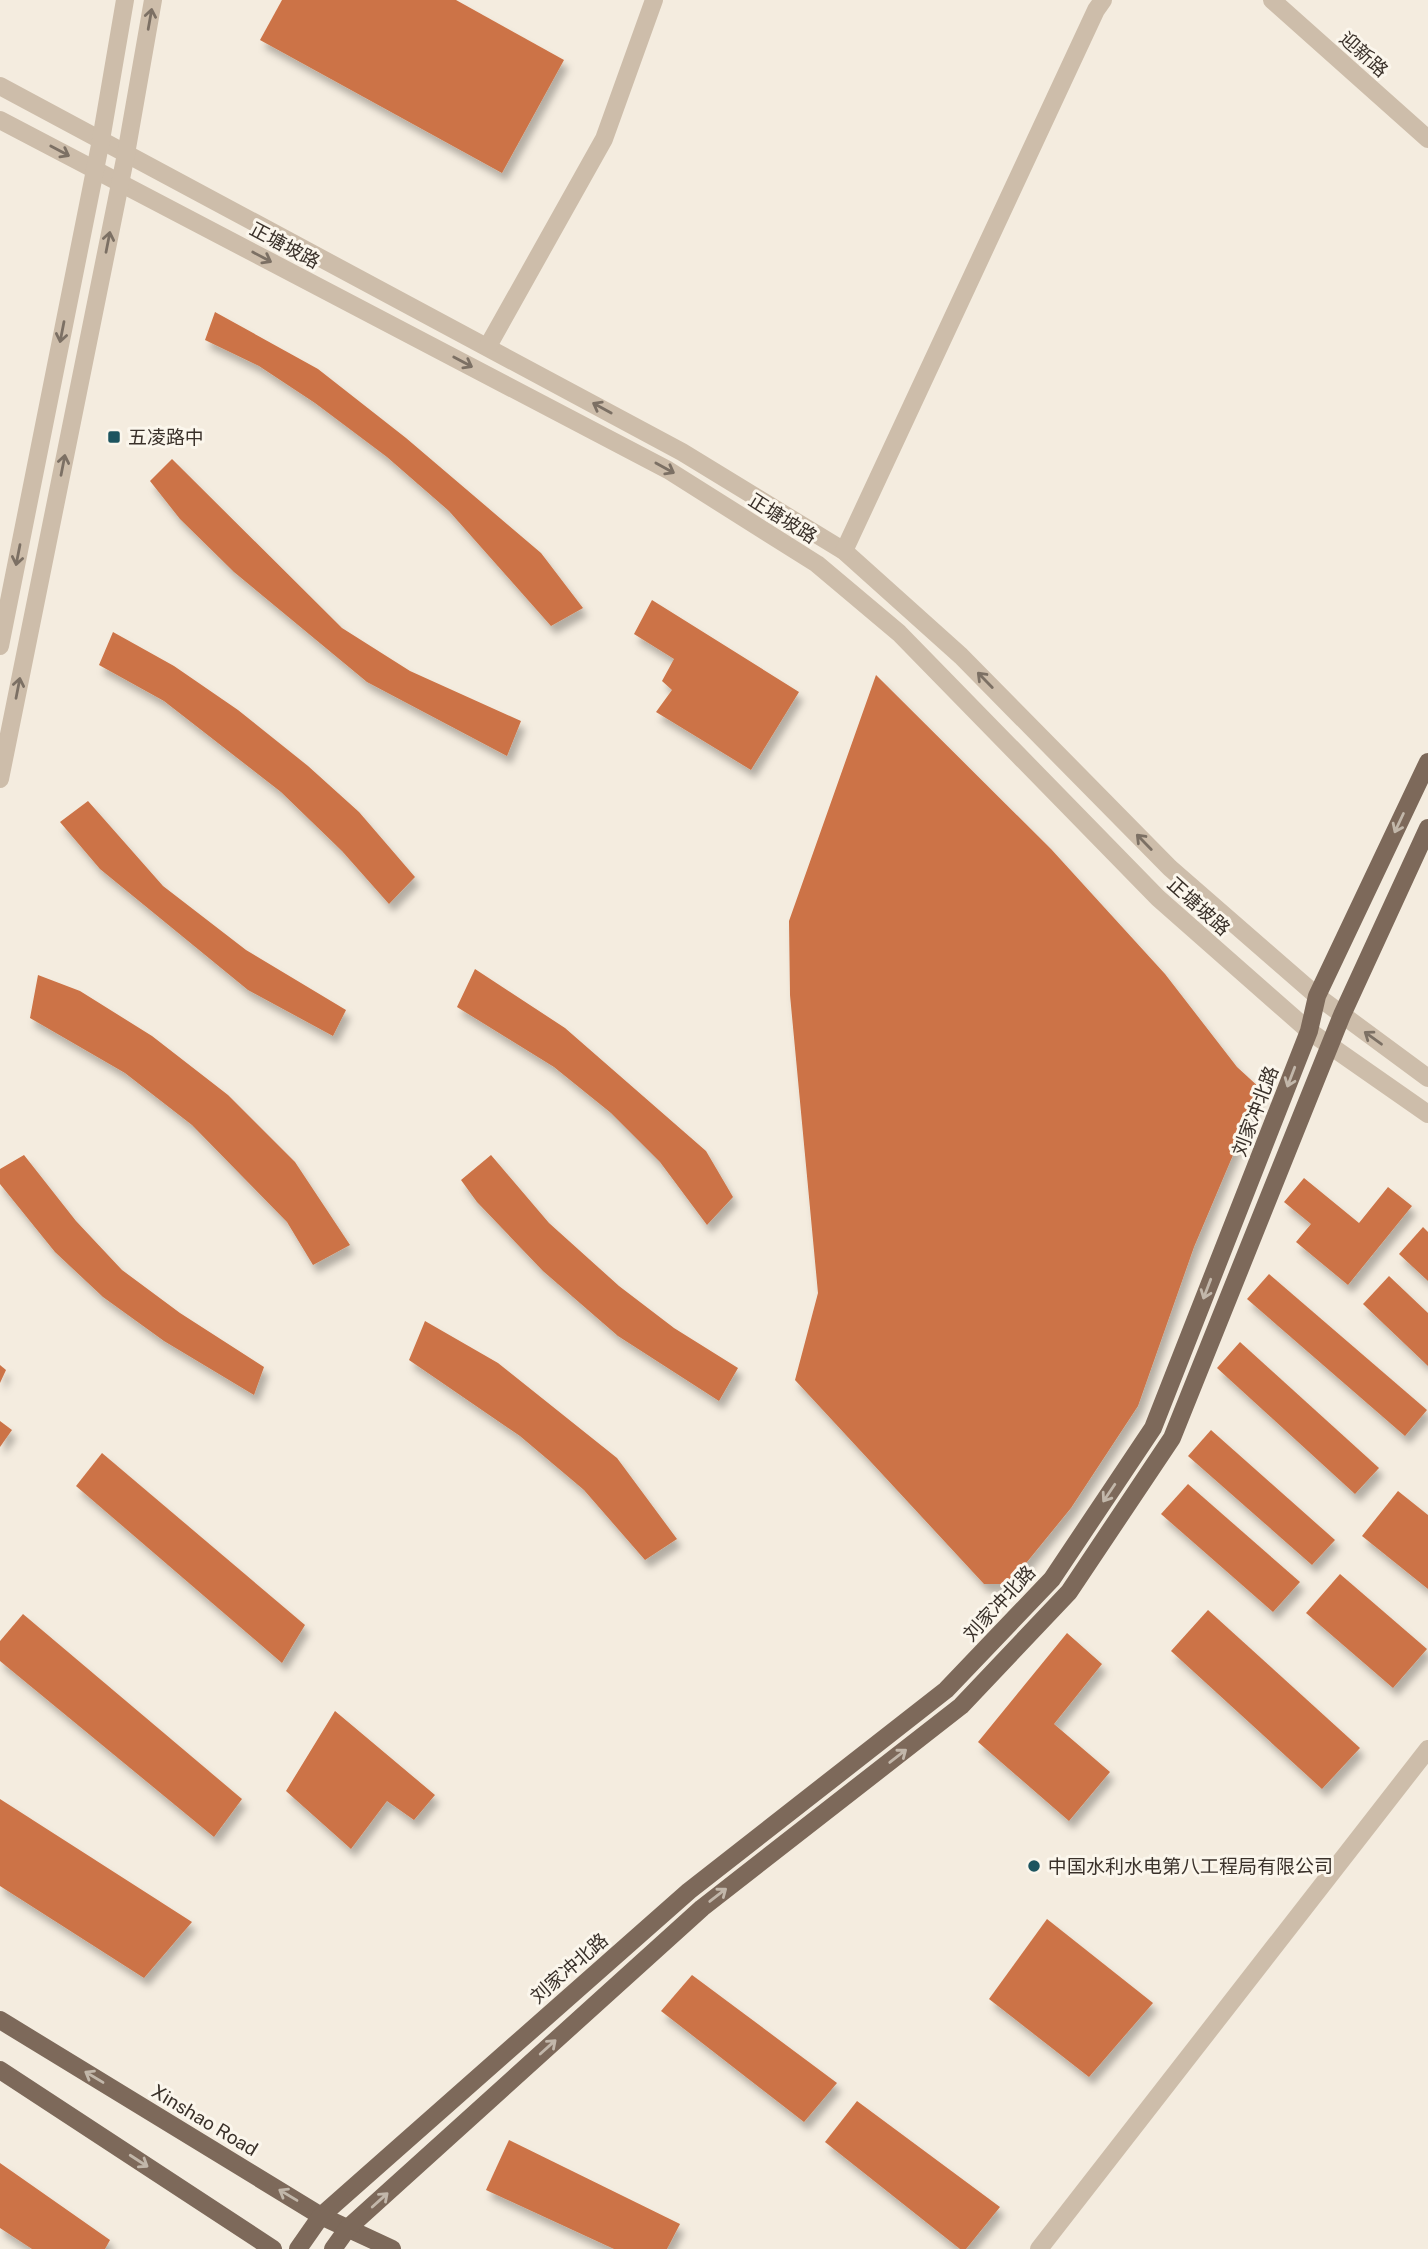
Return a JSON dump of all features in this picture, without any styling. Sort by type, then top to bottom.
[{"type":"main road","name":"刘家冲北路","points":[[298,2249],[321,2216],[689,1891],[946,1690],[1052,1579],[1153,1428],[1309,1031],[1317,996],[1428,762]]},
{"type":"main road","points":[[333,2249],[348,2228],[702,1908],[961,1706],[1069,1592],[1172,1438],[1342,1016],[1428,828]]},
{"type":"main road","name":"Xinshao Road","points":[[0,2020],[321,2216],[392,2249]]},
{"type":"main road","points":[[0,2070],[273,2249]]},
{"type":"street","points":[[0,646],[101,141],[125,0]]},
{"type":"street","points":[[0,779],[126,154],[153,0]]},
{"type":"street","points":[[488,346],[604,139],[654,0]]},
{"type":"street","points":[[844,551],[1103,0]]},
{"type":"street","name":"迎新路","points":[[1272,0],[1428,139]]},
{"type":"street","name":"正塘坡路","points":[[0,86],[682,452],[844,551],[961,656],[1170,868],[1317,996],[1428,1078]]},
{"type":"street","name":"正塘坡路","points":[[0,120],[668,470],[817,564],[899,633],[1158,898],[1309,1031],[1428,1114]]},
{"type":"street","points":[[1039,2249],[1428,1749]]},
{"type":"building","points":[[282,0],[456,0],[564,60],[502,173],[260,40]]},
{"type":"building","points":[[215,312],[318,369],[406,438],[541,553],[583,608],[551,626],[449,511],[387,457],[315,403],[259,366],[205,340]]},
{"type":"building","points":[[172,459],[342,628],[410,671],[521,721],[507,756],[367,682],[234,572],[180,519],[150,481]]},
{"type":"building","points":[[652,600],[799,692],[751,770],[656,712],[672,690],[662,681],[674,659],[634,634]]},
{"type":"building","points":[[113,632],[174,666],[238,710],[308,766],[359,812],[415,877],[389,904],[342,851],[281,792],[164,701],[99,665]]},
{"type":"building","points":[[876,675],[1051,849],[1165,974],[1237,1067],[1261,1089],[1194,1247],[1138,1406],[1071,1508],[1009,1584],[984,1584],[795,1380],[818,1293],[790,995],[789,921]]},
{"type":"building","points":[[88,801],[163,886],[246,950],[346,1010],[333,1036],[248,990],[100,869],[60,822]]},
{"type":"building","points":[[475,969],[565,1028],[706,1151],[733,1197],[707,1225],[660,1162],[611,1113],[554,1067],[457,1007]]},
{"type":"building","points":[[38,975],[80,991],[152,1036],[228,1095],[295,1162],[350,1245],[313,1265],[287,1222],[192,1125],[125,1073],[30,1018]]},
{"type":"building","points":[[24,1155],[76,1221],[122,1270],[180,1313],[264,1367],[254,1395],[164,1341],[103,1297],[55,1252],[0,1184],[0,1169]]},
{"type":"building","points":[[491,1155],[549,1223],[619,1286],[674,1328],[738,1368],[719,1401],[618,1336],[543,1271],[477,1202],[461,1180]]},
{"type":"building","points":[[1304,1178],[1359,1223],[1388,1187],[1412,1206],[1348,1285],[1296,1242],[1311,1224],[1284,1202]]},
{"type":"building","points":[[1423,1227],[1428,1232],[1428,1281],[1399,1254]]},
{"type":"building","points":[[1269,1274],[1427,1410],[1405,1436],[1247,1299]]},
{"type":"building","points":[[1389,1276],[1428,1313],[1428,1366],[1363,1304]]},
{"type":"building","points":[[425,1321],[498,1363],[617,1458],[677,1539],[645,1560],[584,1490],[520,1436],[409,1360]]},
{"type":"building","points":[[1240,1342],[1379,1468],[1355,1494],[1217,1368]]},
{"type":"building","points":[[0,1365],[6,1370],[0,1383]]},
{"type":"building","points":[[0,1421],[12,1430],[0,1447]]},
{"type":"building","points":[[1211,1430],[1335,1540],[1312,1565],[1188,1456]]},
{"type":"building","points":[[102,1453],[305,1625],[282,1663],[76,1486]]},
{"type":"building","points":[[1188,1484],[1300,1582],[1273,1612],[1161,1514]]},
{"type":"building","points":[[1398,1491],[1428,1515],[1428,1589],[1362,1536]]},
{"type":"building","points":[[1340,1574],[1427,1649],[1393,1688],[1306,1613]]},
{"type":"building","points":[[1208,1610],[1360,1748],[1322,1789],[1171,1651]]},
{"type":"building","points":[[23,1614],[242,1799],[214,1837],[0,1661],[0,1641]]},
{"type":"building","points":[[1067,1633],[1102,1664],[1054,1724],[1110,1772],[1069,1821],[978,1742]]},
{"type":"building","points":[[335,1711],[435,1795],[414,1820],[387,1801],[351,1849],[286,1791]]},
{"type":"building","points":[[0,1799],[192,1922],[144,1978],[0,1886]]},
{"type":"building","points":[[1047,1919],[1153,2003],[1089,2077],[989,1999]]},
{"type":"building","points":[[692,1975],[837,2083],[804,2122],[661,2011]]},
{"type":"building","points":[[857,2101],[1000,2207],[966,2249],[960,2249],[825,2142]]},
{"type":"building","points":[[509,2140],[680,2224],[667,2249],[614,2249],[486,2190]]},
{"type":"building","points":[[0,2163],[110,2240],[105,2249],[32,2249],[0,2228]]},
{"type":"place","name":"五凌路中","points":[[114,437]]},
{"type":"place","name":"中国水利水电第八工程局有限公司","points":[[1034,1866]]}]
